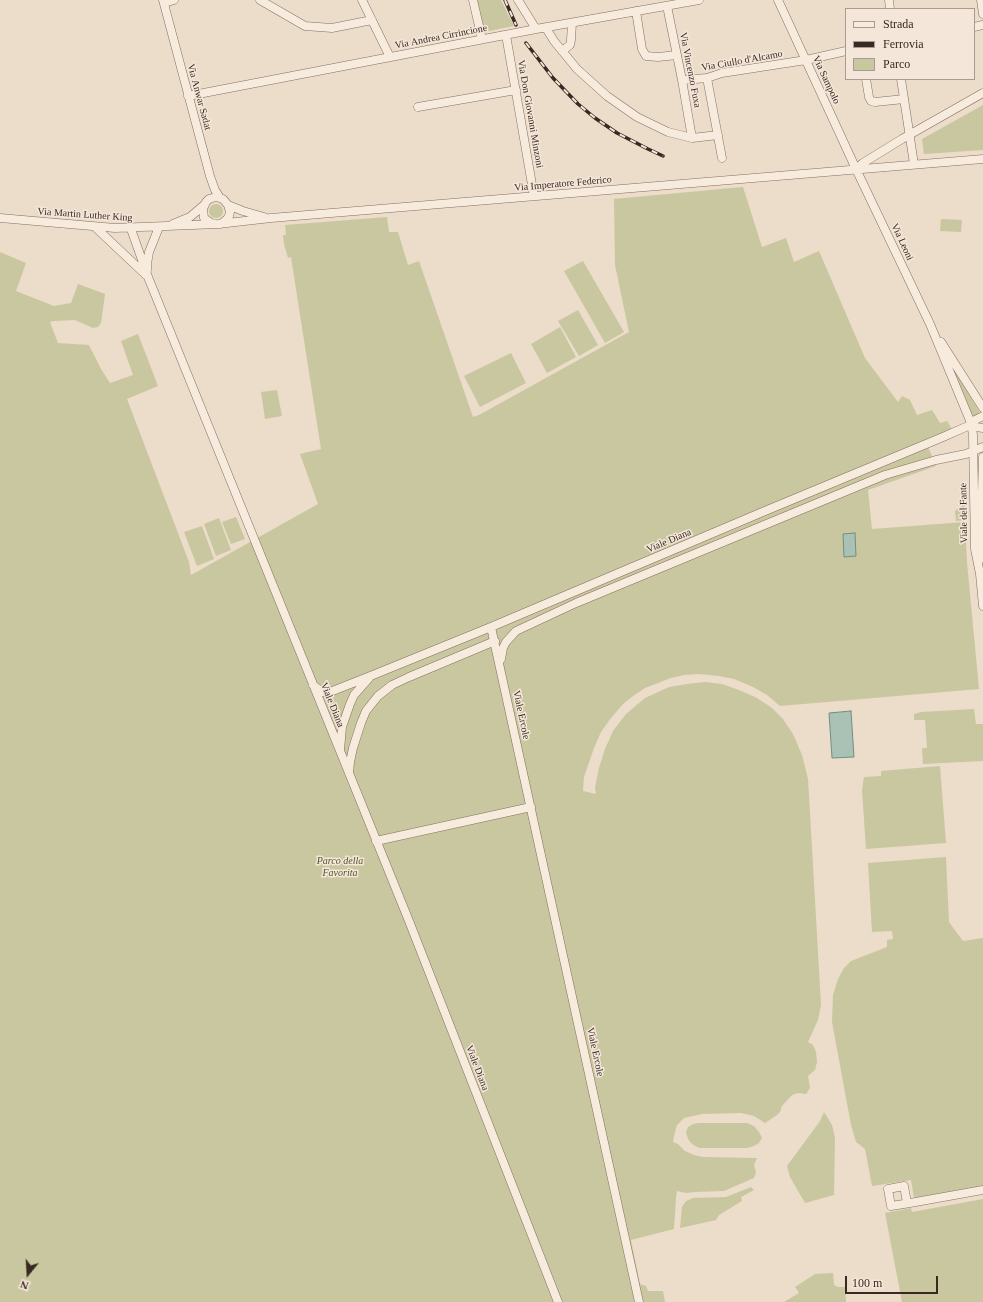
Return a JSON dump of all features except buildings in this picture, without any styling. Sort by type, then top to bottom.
[{"type":"street","points":[[163,1],[174,0]]},
{"type":"street","points":[[260,0],[305,26],[332,28],[372,20]]},
{"type":"street","points":[[362,0],[390,57]]},
{"type":"street","points":[[473,0],[482,39]]},
{"type":"street","points":[[518,0],[536,29]]},
{"type":"street","name":"Via Andrea Cirrincione","points":[[188,96],[482,39],[699,0]]},
{"type":"street","name":"Via Sampolo","points":[[778,0],[856,169]]},
{"type":"street","points":[[981,0],[983,14]]},
{"type":"street","name":"Via Anwar Sadat","points":[[163,1],[210,176],[215,190],[220,198]]},
{"type":"street","name":"Via Vincenzo Fuxa","points":[[667,6],[692,138]]},
{"type":"street","points":[[636,11],[642,49],[646,56],[658,57],[677,55]]},
{"type":"street","points":[[562,51],[570,45],[572,23]]},
{"type":"street","points":[[546,28],[577,69],[607,96],[637,117],[668,132],[692,138],[718,135]]},
{"type":"street","name":"Via Don Giovanni Minzoni","points":[[506,35],[534,196]]},
{"type":"street","name":"Via Ciullo d'Alcamo","points":[[682,80],[707,78],[722,73],[806,60],[845,51]]},
{"type":"street","points":[[707,78],[722,158]]},
{"type":"street","points":[[866,80],[871,101],[875,102],[904,99]]},
{"type":"street","points":[[901,80],[914,164]]},
{"type":"street","points":[[418,106],[516,90]]},
{"type":"street","points":[[856,169],[863,163],[910,134],[983,93]]},
{"type":"street","name":"Via Imperatore Federico","points":[[271,218],[983,159]]},
{"type":"street","name":"Via Leoni","points":[[856,169],[930,324],[979,419],[973,452]]},
{"type":"street","points":[[169,226],[190,217],[212,198],[223,199],[228,204],[252,214],[271,218]]},
{"type":"street","points":[[204,205],[204,218],[211,223],[218,224],[224,222],[229,216],[230,208],[228,204]]},
{"type":"street","name":"Via Martin Luther King","points":[[0,218],[131,229],[169,226]]},
{"type":"street","points":[[169,226],[218,224],[271,218]]},
{"type":"street","points":[[95,227],[148,277]]},
{"type":"street","points":[[148,277],[148,259],[159,227]]},
{"type":"street","points":[[131,229],[148,277],[311,682]]},
{"type":"street","name":"Via Leoni","points":[[930,324],[982,407]]},
{"type":"street","points":[[979,419],[976,427],[983,428]]},
{"type":"street","name":"Viale Diana","points":[[311,682],[318,690],[326,692],[372,674],[491,627],[965,428],[979,419]]},
{"type":"street","points":[[500,664],[503,648],[511,636],[524,627],[537,621],[885,475],[936,460],[973,452],[983,447]]},
{"type":"street","name":"Viale del Fante","points":[[973,452],[975,549],[980,574],[983,606]]},
{"type":"street","name":"Viale del Fante","points":[[980,574],[983,457]]},
{"type":"street","name":"Viale Ercole","points":[[491,627],[639,1302]]},
{"type":"street","name":"Viale Diana","points":[[349,776],[350,762],[361,723],[366,711],[378,696],[392,685],[408,677],[495,641]]},
{"type":"street","name":"Viale Diana","points":[[340,753],[342,727],[350,704],[354,695],[372,674]]},
{"type":"street","name":"Viale Diana","points":[[311,682],[376,841],[558,1302]]},
{"type":"street","points":[[376,841],[531,807]]},
{"type":"street","points":[[908,1204],[983,1190]]},
{"type":"green space","points":[[477,0],[501,0],[514,26],[484,32]]},
{"type":"green space","points":[[983,105],[983,150],[924,154],[922,139]]},
{"type":"green space","name":"Parco della Favorita","points":[[743,187],[762,247],[786,238],[794,262],[819,251],[865,358],[898,402],[902,396],[910,400],[917,415],[932,410],[940,423],[947,421],[953,431],[926,442],[936,466],[868,490],[872,529],[965,522],[967,562],[979,689],[780,706],[767,695],[734,679],[699,674],[684,675],[671,678],[645,688],[633,696],[623,704],[601,732],[584,777],[583,791],[596,794],[595,787],[599,768],[613,731],[626,714],[645,698],[669,687],[705,682],[722,684],[757,698],[772,708],[783,719],[793,734],[802,755],[808,779],[821,1005],[818,1020],[808,1042],[813,1045],[816,1052],[817,1062],[815,1070],[808,1076],[810,1088],[806,1094],[798,1093],[792,1095],[782,1106],[780,1112],[765,1123],[754,1116],[741,1113],[702,1114],[684,1118],[677,1125],[673,1142],[678,1144],[685,1151],[703,1157],[757,1158],[754,1165],[756,1172],[754,1178],[724,1191],[686,1193],[677,1191],[674,1229],[631,1240],[640,1284],[646,1286],[648,1291],[663,1291],[665,1302],[0,1302],[0,252],[26,263],[16,291],[54,306],[71,303],[78,284],[105,294],[101,323],[98,327],[93,328],[75,320],[50,322],[58,343],[89,345],[110,383],[133,375],[121,341],[138,334],[158,386],[127,399],[189,562],[191,575],[318,504],[300,454],[321,449],[291,257],[288,258],[284,244],[283,235],[286,235],[285,225],[387,217],[389,232],[398,232],[408,265],[419,261],[473,417],[629,332],[615,265],[614,199]]},
{"type":"green space","points":[[213,204],[219,204],[223,208],[223,214],[219,218],[213,218],[209,214],[209,208]]},
{"type":"green space","points":[[941,219],[962,220],[961,232],[940,231]]},
{"type":"green space","points":[[583,261],[624,332],[605,343],[564,271]]},
{"type":"green space","points":[[578,310],[598,345],[579,356],[558,321]]},
{"type":"green space","points":[[560,327],[576,357],[547,373],[531,344]]},
{"type":"green space","points":[[511,353],[526,383],[480,407],[464,376]]},
{"type":"green space","points":[[949,360],[980,413],[973,417]]},
{"type":"green space","points":[[277,390],[282,416],[265,419],[261,392]]},
{"type":"green space","points":[[965,504],[965,520],[956,521],[955,511]]},
{"type":"green space","points":[[236,517],[245,539],[231,544],[222,522]]},
{"type":"green space","points":[[219,518],[231,550],[216,556],[204,524]]},
{"type":"green space","points":[[202,526],[214,559],[197,566],[184,532]]},
{"type":"green space","points":[[974,709],[976,724],[983,724],[983,761],[923,764],[922,748],[927,748],[925,720],[914,720],[914,714],[921,712]]},
{"type":"green space","points":[[940,766],[946,843],[866,849],[862,790],[864,777],[881,776],[881,771]]},
{"type":"green space","points":[[946,857],[949,922],[963,941],[983,938],[983,1186],[914,1198],[911,1180],[872,1186],[865,1149],[856,1142],[851,1125],[832,1022],[833,995],[838,979],[844,968],[851,961],[887,947],[887,940],[893,939],[892,931],[872,932],[868,863]]},
{"type":"green space","points":[[824,1112],[832,1125],[835,1138],[834,1195],[805,1203],[790,1177],[787,1166],[820,1121]]},
{"type":"green space","points":[[699,1123],[747,1123],[754,1126],[762,1138],[759,1143],[747,1148],[699,1148],[692,1144],[688,1139],[686,1132],[688,1127]]},
{"type":"green space","points":[[751,1187],[754,1190],[741,1197],[742,1201],[719,1215],[716,1220],[680,1228],[682,1207],[686,1201],[693,1198],[726,1197]]},
{"type":"green space","points":[[983,1199],[983,1302],[902,1302],[885,1213],[911,1208],[912,1212]]},
{"type":"green space","points":[[833,1273],[834,1285],[838,1287],[845,1287],[846,1302],[784,1302],[799,1293],[795,1287],[815,1274]]},
{"type":"shaded area","points":[[855,533],[856,556],[844,557],[843,534]]},
{"type":"shaded area","points":[[851,711],[854,757],[832,758],[829,713]]},
{"type":"railway","points":[[505,0],[516,25]]},
{"type":"railway","points":[[526,43],[553,78],[578,104],[617,133],[663,156]]}]
